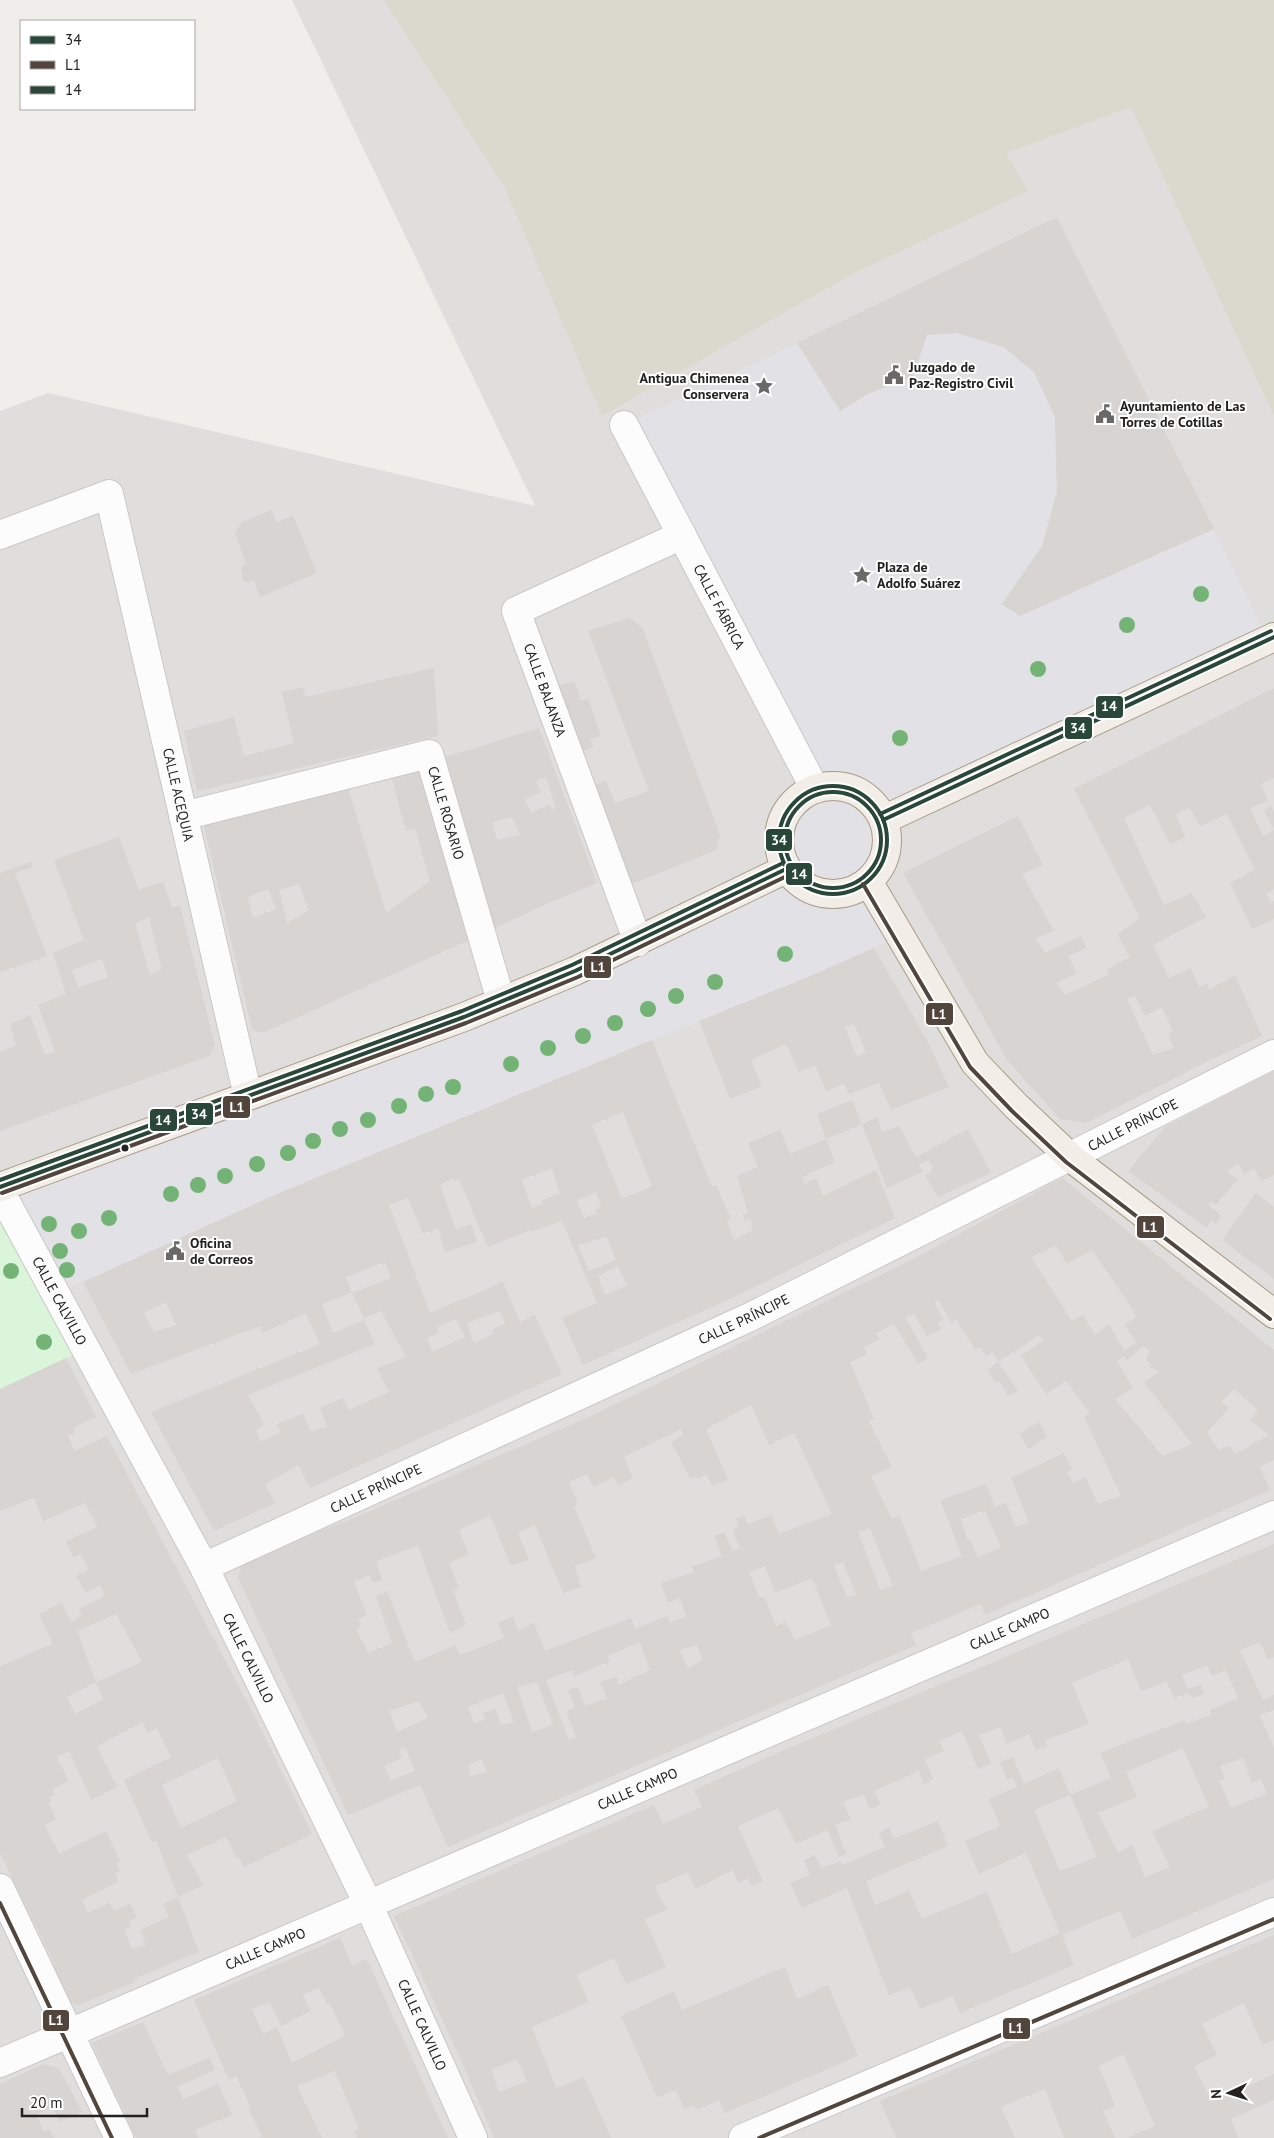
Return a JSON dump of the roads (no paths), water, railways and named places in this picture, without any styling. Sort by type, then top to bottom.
[{"type":"main road","points":[[884,820],[1274,637]]},
{"type":"main road","points":[[825,786],[843,786],[860,793],[874,805],[884,820],[888,839],[885,856],[876,873],[863,886],[847,893],[830,895],[813,891],[798,882],[786,869],[780,853],[778,835],[783,818],[793,803],[807,792],[825,786]]},
{"type":"main road","points":[[0,1189],[464,1017],[575,971],[786,869]]},
{"type":"main road","points":[[868,881],[975,1063],[1016,1106],[1070,1157],[1274,1314]]},
{"type":"street","name":"CALLE FÁBRICA","points":[[624,425],[815,789]]},
{"type":"street","name":"CALLE ACEQUIA","points":[[0,535],[108,494],[248,1096]]},
{"type":"street","name":"CALLE BALANZA","points":[[638,942],[516,610],[682,535]]},
{"type":"street","name":"CALLE ROSARIO","points":[[183,816],[429,754],[501,1001]]},
{"type":"street","name":"CALLE PRÍNCIPE","points":[[204,1567],[750,1317],[1274,1054]]},
{"type":"street","name":"CALLE CALVILLO","points":[[0,1189],[204,1567],[369,1906],[473,2138]]},
{"type":"street","name":"CALLE CAMPO","points":[[0,2063],[369,1906],[1274,1515]]},
{"type":"street","points":[[0,1888],[119,2138]]},
{"type":"street","points":[[743,2138],[1274,1912]]},
{"type":"place","name":"Juzgado de Paz-Registro Civil","points":[[894,375]]},
{"type":"place","name":"Antigua Chimenea Conservera","points":[[764,386]]},
{"type":"place","name":"Ayuntamiento de Las Torres de Cotillas","points":[[1105,414]]},
{"type":"place","name":"Plaza de Adolfo Suárez","points":[[862,575]]},
{"type":"place","name":"Oficina de Correos","points":[[175,1251]]}]
